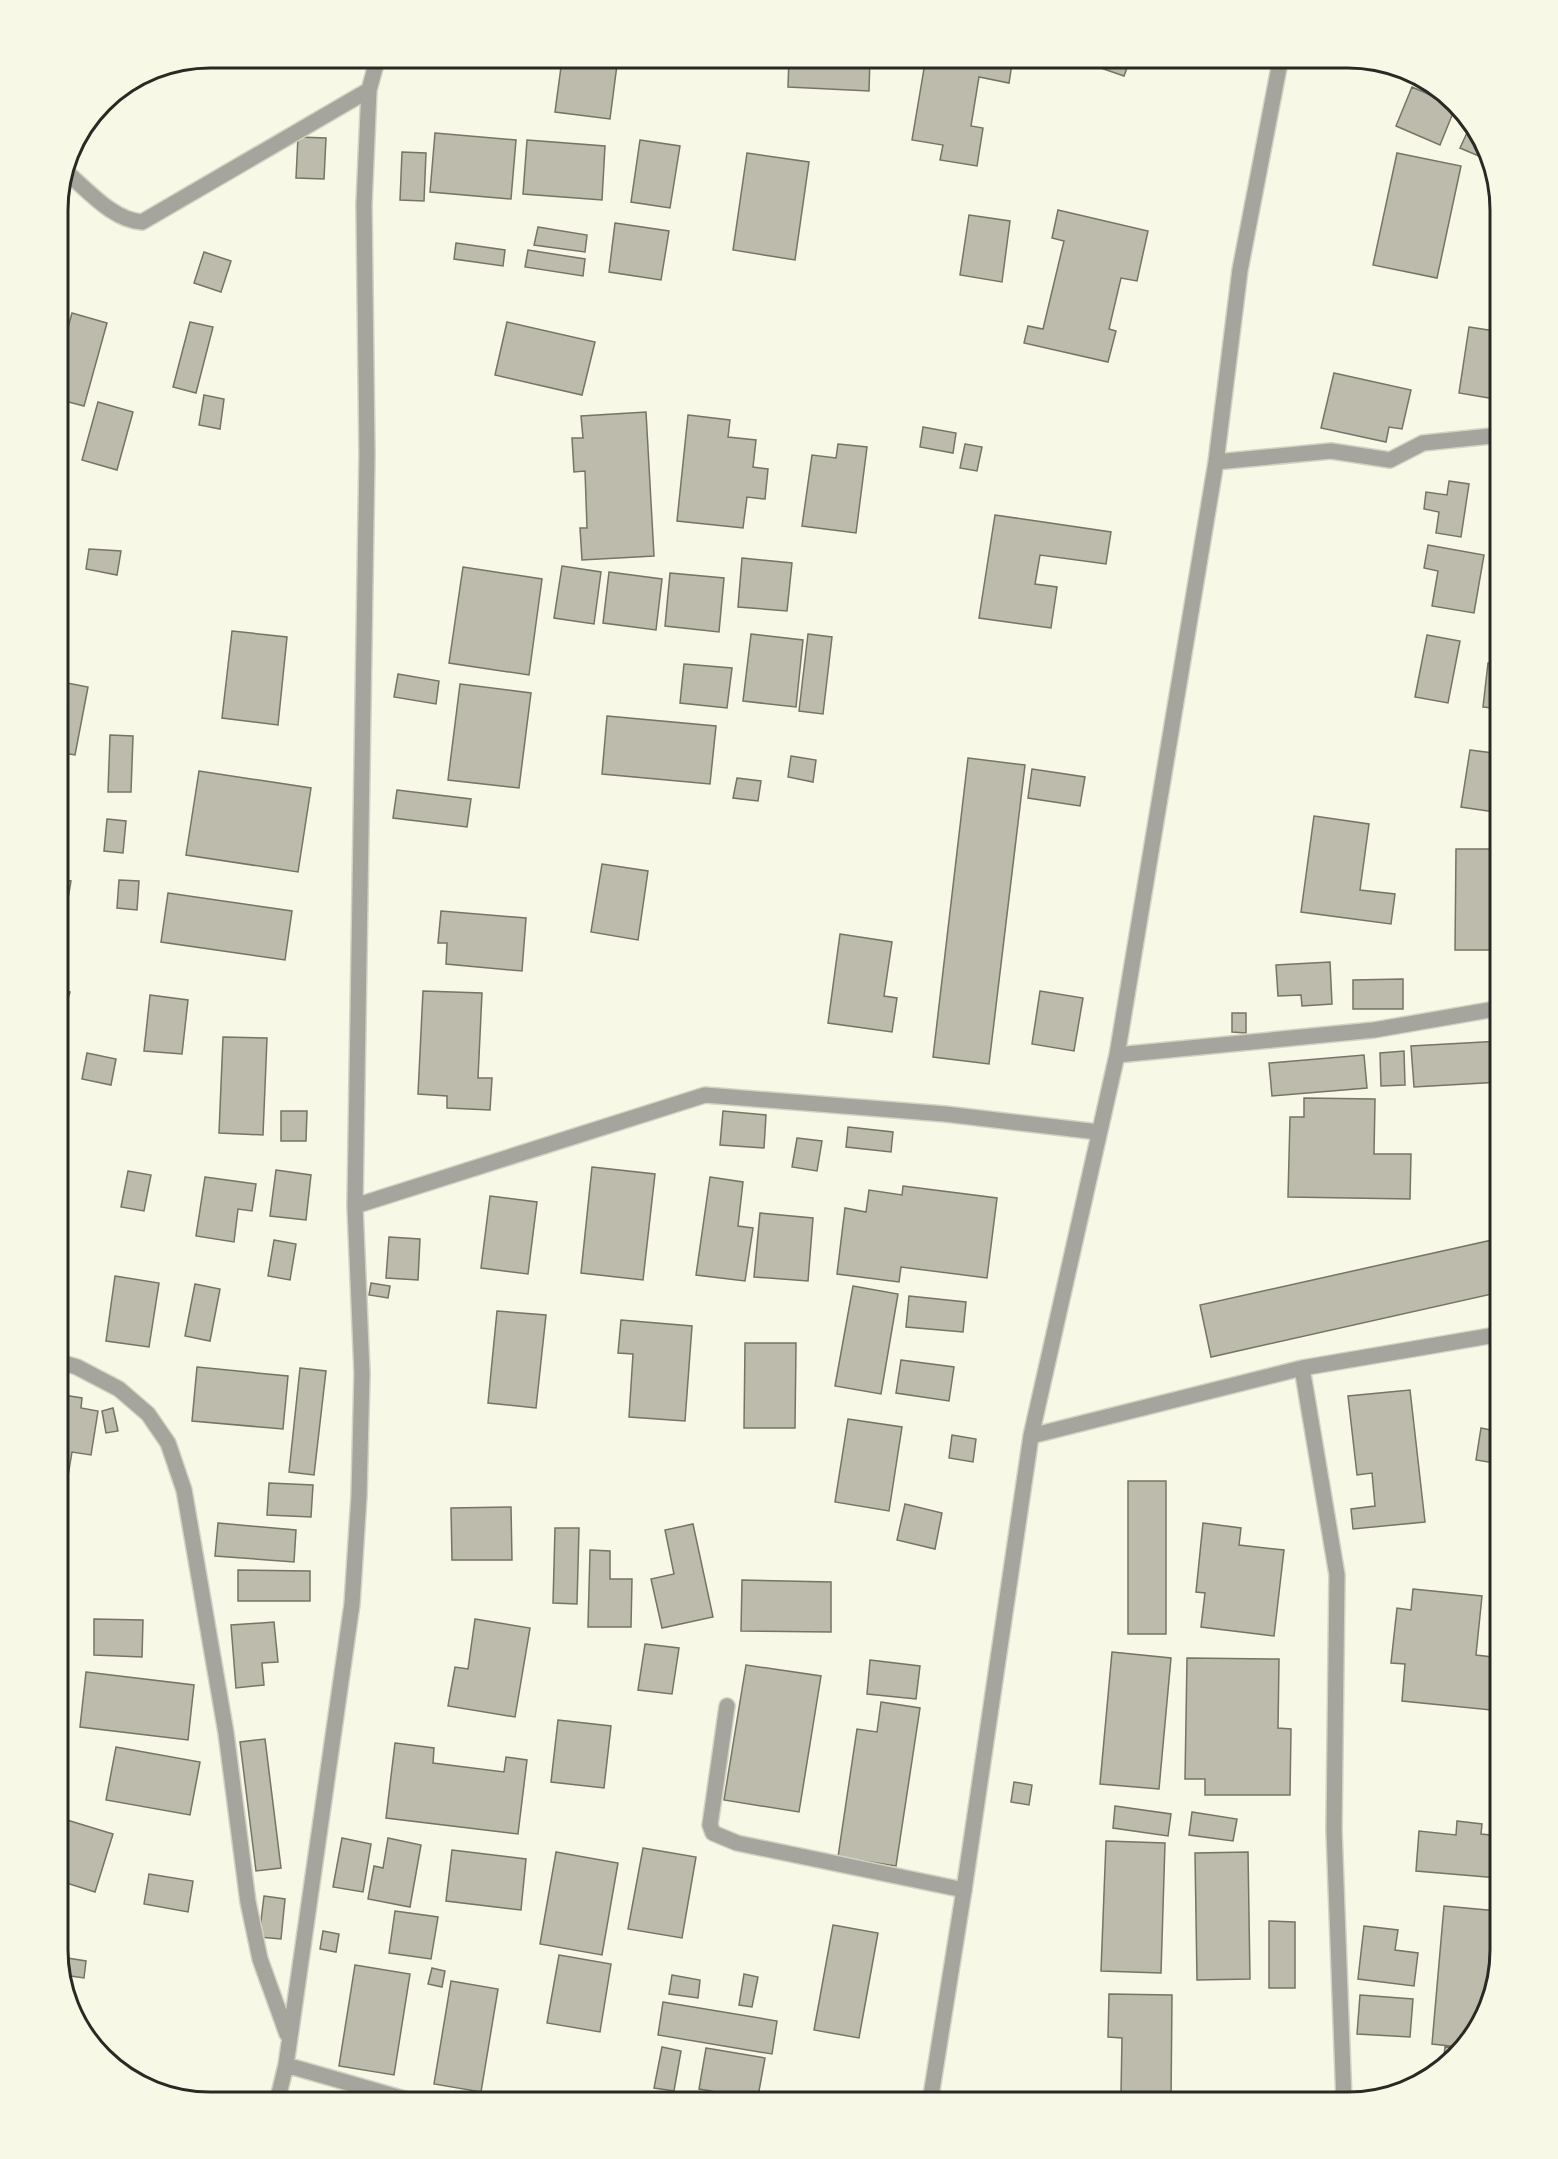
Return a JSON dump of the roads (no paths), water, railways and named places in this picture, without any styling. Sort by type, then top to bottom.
[{"type":"street","points":[[280,2091],[286,2065],[288,2036],[352,1604],[359,1497],[362,1373],[355,1206],[367,454],[364,204],[369,90],[375,68]]},
{"type":"street","points":[[932,2092],[1031,1436],[1098,1132],[1118,1055],[1216,462],[1240,270],[1279,68]]},
{"type":"street","points":[[71,176],[114,212],[125,219],[142,222],[369,90]]},
{"type":"street","points":[[1216,462],[1331,451],[1390,460],[1423,443],[1490,436]]},
{"type":"street","points":[[1118,1055],[1374,1030],[1490,1010]]},
{"type":"street","points":[[355,1206],[705,1095],[945,1114],[1098,1132]]},
{"type":"street","points":[[1031,1436],[1302,1368],[1490,1336]]},
{"type":"street","points":[[68,1364],[119,1389],[148,1414],[168,1443],[184,1490],[225,1722],[253,1925],[260,1959],[288,2036]]},
{"type":"street","points":[[1302,1368],[1337,1575],[1334,1830],[1344,2092]]},
{"type":"street","points":[[727,1706],[710,1825],[714,1833],[737,1843],[964,1890]]},
{"type":"street","points":[[286,2065],[377,2091]]}]
